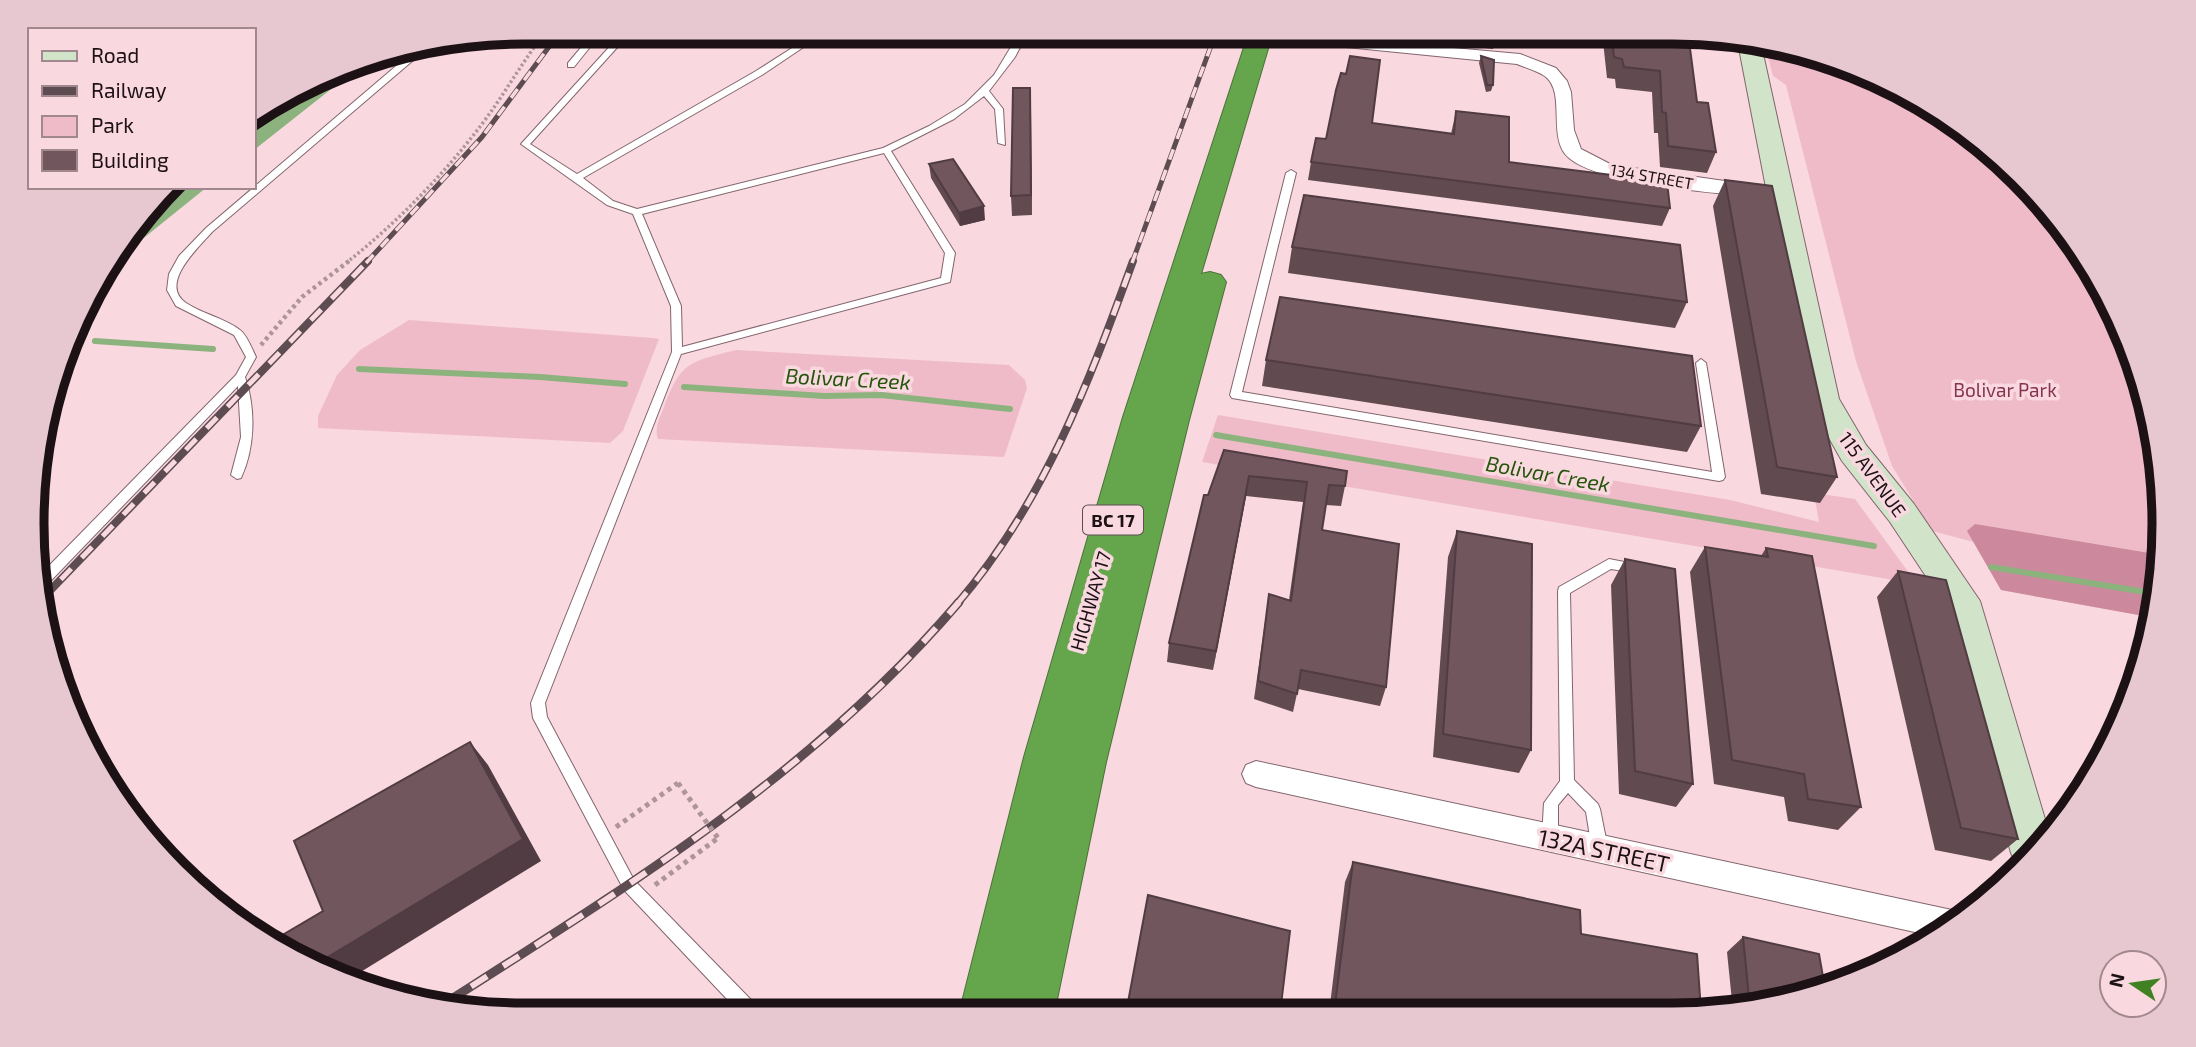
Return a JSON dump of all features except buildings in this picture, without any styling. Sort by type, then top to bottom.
[{"type":"highway","name":"HIGHWAY 17","points":[[988,1003],[1049,744],[1141,417],[1257,44]]},
{"type":"highway","name":"HIGHWAY 17","points":[[1030,1003],[1083,762],[1171,420],[1280,44]]},
{"type":"street","name":"134 STREET","points":[[1353,44],[1520,59],[1550,72],[1559,81],[1563,92],[1565,130],[1573,152],[1607,170],[1779,194]]},
{"type":"street","name":"115 AVENUE","points":[[1750,50],[1823,399],[1853,453],[1902,513],[1962,601],[2030,843]]},
{"type":"street","name":"132A STREET","points":[[1256,774],[1939,922]]},
{"type":"lane","points":[[571,65],[588,44]]},
{"type":"lane","points":[[616,44],[525,144],[610,203],[637,212],[886,150],[952,118],[986,93],[1018,44]]},
{"type":"lane","points":[[577,178],[759,73],[804,44]]},
{"type":"lane","points":[[47,576],[240,376],[251,357],[237,332],[180,304],[172,290],[174,274],[184,256],[209,230],[410,58]]},
{"type":"lane","points":[[986,93],[999,109],[1002,143]]},
{"type":"lane","points":[[677,352],[946,280],[950,253],[886,150]]},
{"type":"lane","points":[[1291,173],[1236,395],[1719,477],[1701,363]]},
{"type":"lane","points":[[637,212],[676,306],[677,352],[538,703],[540,718],[629,885],[742,1003]]},
{"type":"lane","points":[[237,475],[247,438],[244,389],[240,376]]},
{"type":"lane","points":[[1550,838],[1551,803],[1567,783],[1564,591],[1609,564],[1643,569]]},
{"type":"lane","points":[[1567,783],[1593,809],[1600,849]]},
{"type":"path","points":[[251,357],[302,297],[351,259],[435,181],[496,104],[536,44]]},
{"type":"path","points":[[628,819],[678,783],[718,838],[668,875]]},
{"type":"green space","name":"Bolivar Park","points":[[1772,54],[1797,60],[1856,80],[1885,93],[1939,125],[1965,143],[2012,184],[2053,231],[2071,257],[2103,311],[2116,340],[2136,399],[2143,430],[2152,524],[2143,616],[2001,590],[1974,542],[1932,531],[1892,466],[1856,361],[1786,85],[1773,76],[1768,57]]},
{"type":"green space","points":[[409,320],[659,339],[623,431],[610,443],[318,428],[318,416],[337,375],[360,350]]},
{"type":"green space","points":[[736,350],[1009,365],[1025,380],[1027,388],[1004,457],[658,439],[659,419],[682,372],[697,361]]},
{"type":"green space","points":[[1218,415],[1730,500],[1819,522],[1814,493],[1855,499],[1917,584],[1202,462]]},
{"type":"shaded area","points":[[345,78],[256,148],[256,126],[311,93]]},
{"type":"shaded area","points":[[179,189],[205,189],[131,248]]},
{"type":"shaded area","points":[[1975,524],[2151,553],[2143,616],[2001,590],[1967,531]]},
{"type":"waterway","name":"Bolivar Creek","points":[[95,341],[213,349]]},
{"type":"waterway","name":"Bolivar Creek","points":[[359,369],[540,377],[625,384]]},
{"type":"waterway","name":"Bolivar Creek","points":[[684,387],[824,396],[881,395],[1010,409]]},
{"type":"waterway","name":"Bolivar Creek","points":[[1216,435],[1874,546]]},
{"type":"waterway","name":"Bolivar Creek","points":[[1991,567],[2147,592]]},
{"type":"railway","points":[[366,263],[482,137],[551,44]]},
{"type":"railway","points":[[1132,263],[1212,44]]},
{"type":"railway","points":[[49,592],[368,261]]},
{"type":"railway","points":[[957,604],[1015,525],[1061,441],[1099,353],[1133,261]]},
{"type":"railway","points":[[453,998],[647,871],[779,774],[842,721],[902,664],[959,602]]}]
